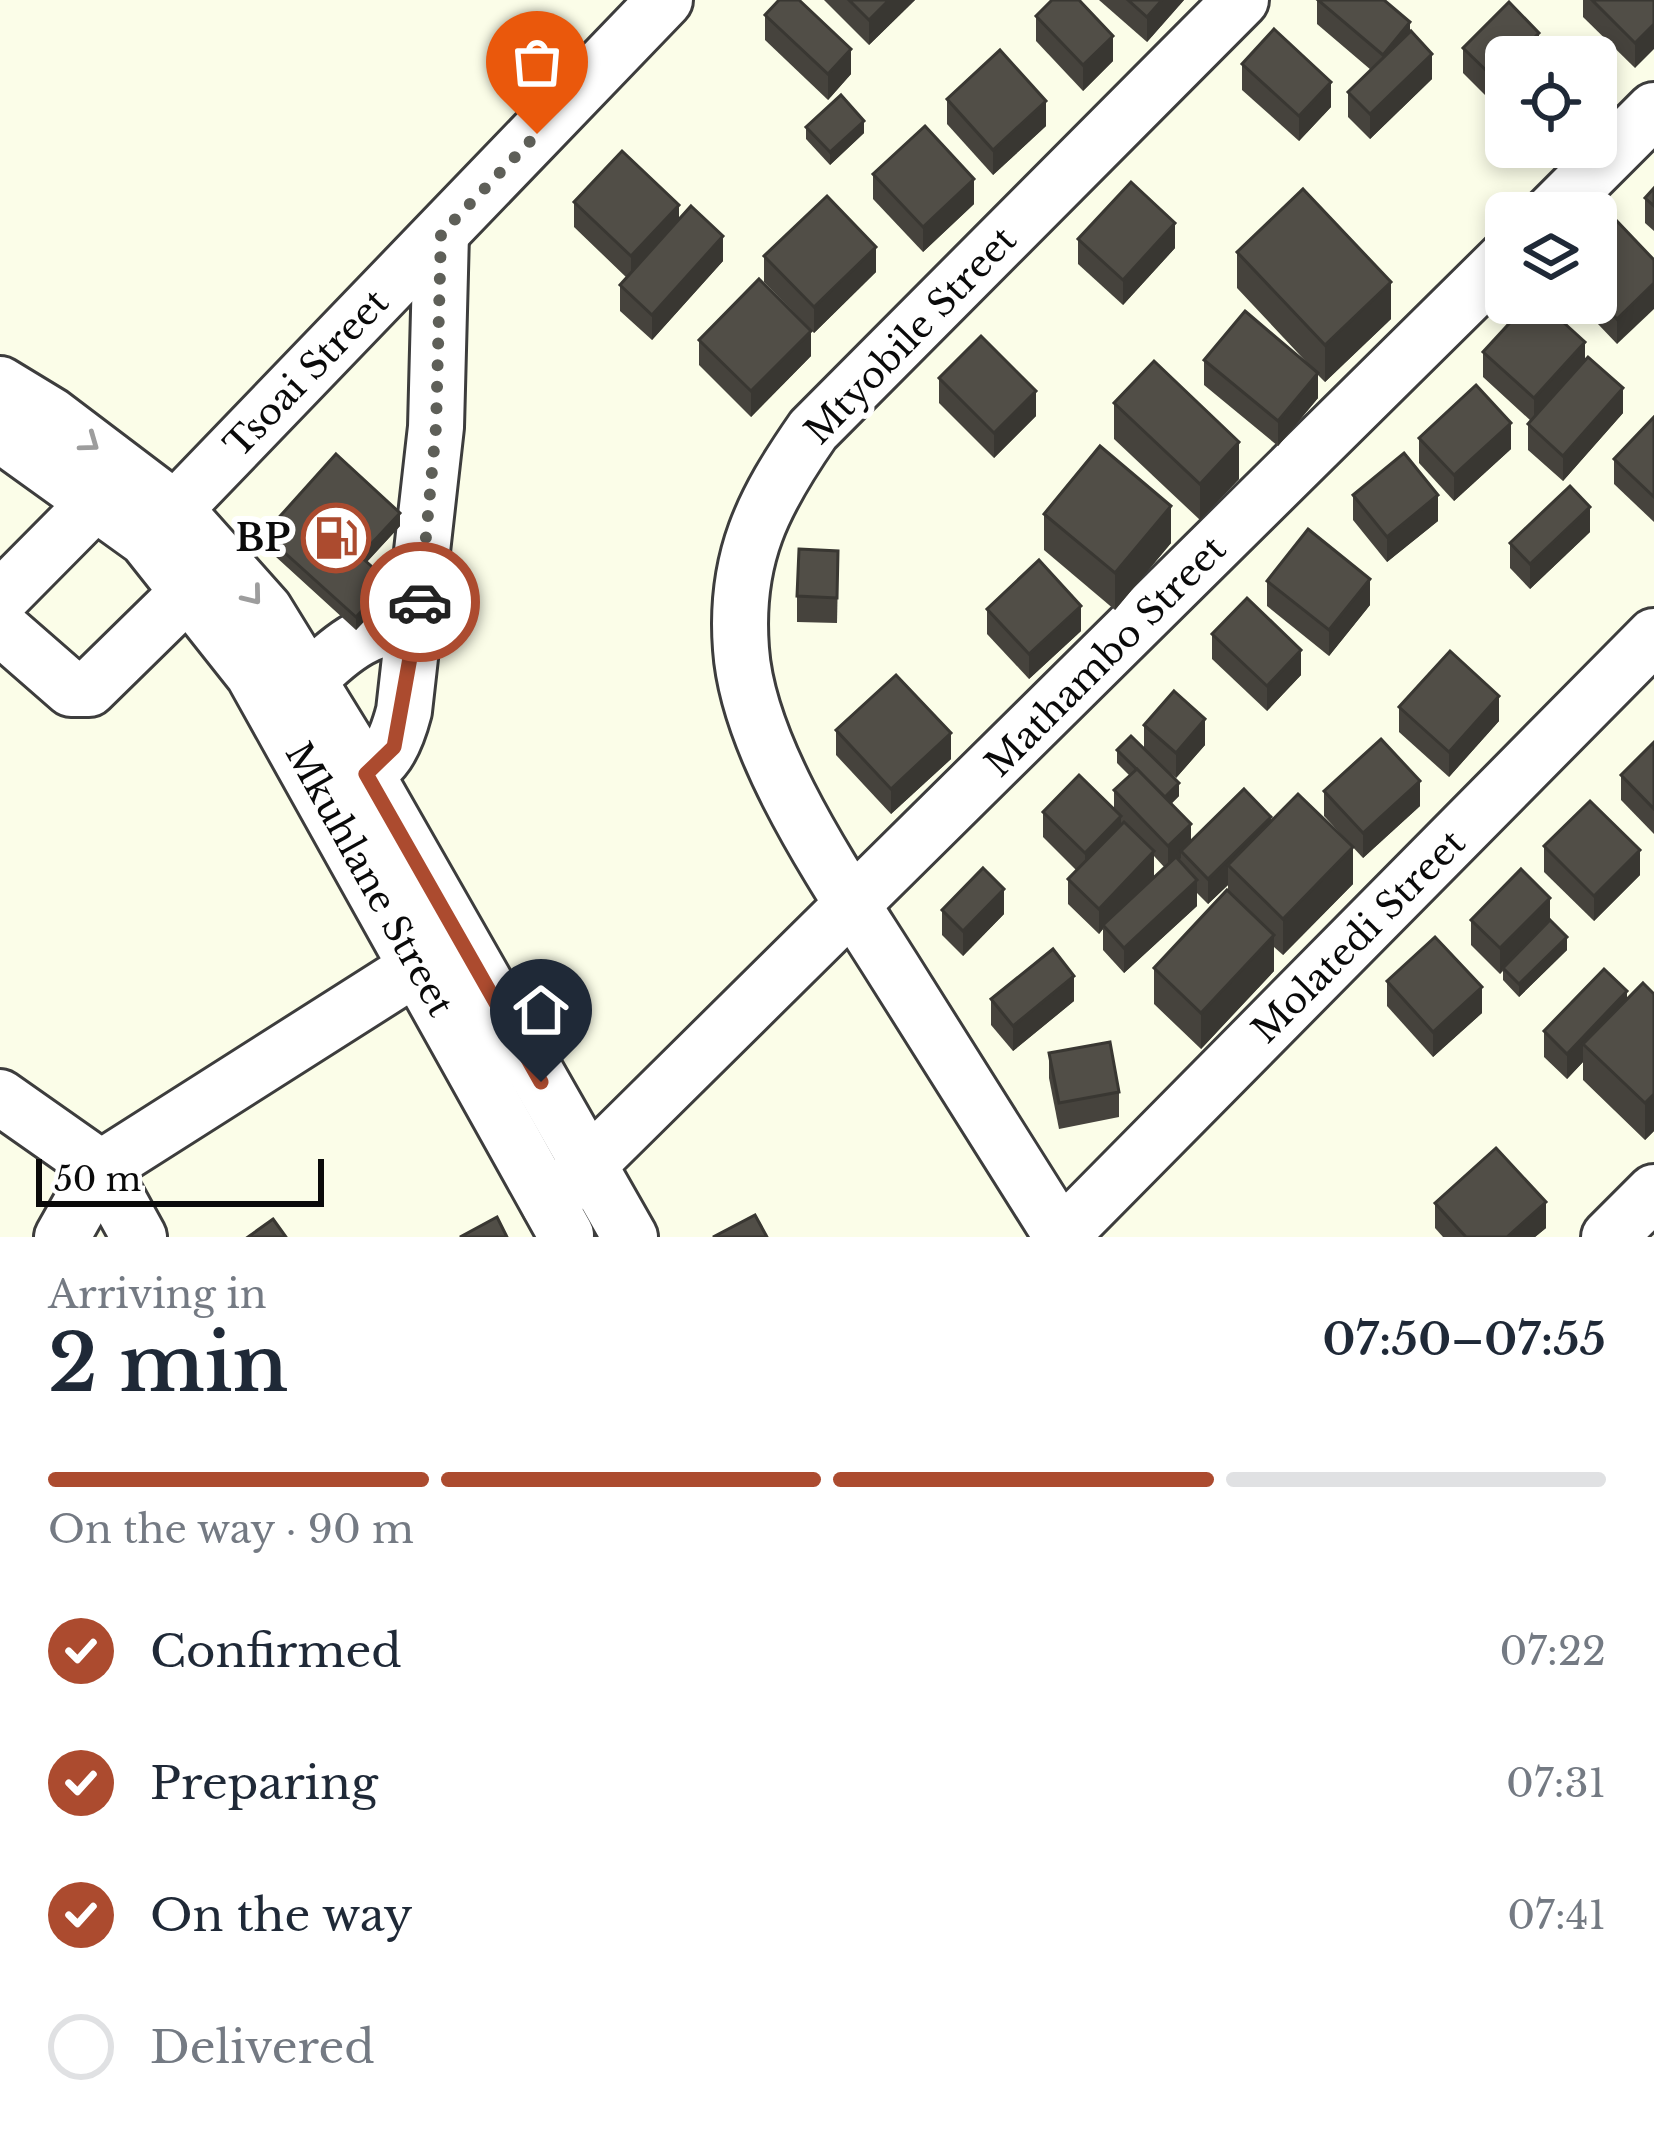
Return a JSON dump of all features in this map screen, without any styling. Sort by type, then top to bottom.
[{"type":"street","name":"Tsoai Street","points":[[160,524],[665,0]]},
{"type":"street","name":"Mtyobile Street","points":[[1061,1236],[810,836],[757,717],[741,650],[747,558],[766,498],[812,430],[1240,0]]},
{"type":"street","points":[[1572,192],[1654,110]]},
{"type":"street","points":[[346,787],[394,747],[417,628],[436,427],[441,234]]},
{"type":"street","name":"Mathambo Street","points":[[558,1221],[589,1163],[1485,278]]},
{"type":"street","points":[[0,384],[51,415],[160,524]]},
{"type":"street","points":[[0,434],[97,501],[160,524]]},
{"type":"street","points":[[0,599],[97,501]]},
{"type":"street","name":"Mkuhlane Street","points":[[160,524],[190,590],[346,787],[439,953],[558,1221]]},
{"type":"street","name":"Mkuhlane Street","points":[[160,524],[265,610],[311,678],[346,787]]},
{"type":"street","points":[[0,627],[71,689],[89,688],[190,590]]},
{"type":"street","points":[[311,678],[368,634],[398,626],[417,628]]},
{"type":"street","name":"Molatedi Street","points":[[1061,1236],[1654,636]]},
{"type":"street","points":[[62,1237],[101,1168],[439,953]]},
{"type":"street","name":"Mkuhlane Street","points":[[439,953],[589,1163],[630,1237]]},
{"type":"street","points":[[0,1097],[101,1168],[139,1237]]},
{"type":"street","points":[[1609,1237],[1654,1192]]},
{"type":"building","points":[[779,0],[799,0],[851,49],[828,74],[765,15]]},
{"type":"building","points":[[849,0],[889,0],[869,20]]},
{"type":"building","points":[[1052,0],[1079,0],[1113,36],[1083,65],[1036,16]]},
{"type":"building","points":[[1128,0],[1162,0],[1147,17]]},
{"type":"building","points":[[1318,0],[1384,0],[1410,22],[1383,55]]},
{"type":"building","points":[[1592,0],[1654,0],[1654,24],[1635,43]]},
{"type":"building","points":[[1509,2],[1539,33],[1485,36],[1485,69],[1463,48]]},
{"type":"building","points":[[1274,29],[1331,82],[1299,116],[1242,64]]},
{"type":"building","points":[[1411,31],[1432,54],[1370,114],[1348,92]]},
{"type":"building","points":[[1000,50],[1046,101],[993,150],[947,99]]},
{"type":"building","points":[[841,95],[864,121],[830,152],[806,127]]},
{"type":"building","points":[[925,126],[974,179],[923,227],[873,174]]},
{"type":"building","points":[[622,151],[679,205],[631,256],[574,202]]},
{"type":"building","points":[[1131,182],[1175,223],[1123,280],[1078,239]]},
{"type":"building","points":[[1303,189],[1391,282],[1325,345],[1237,252]]},
{"type":"building","points":[[827,196],[876,247],[814,307],[764,256]]},
{"type":"building","points":[[691,206],[723,236],[652,315],[620,285]]},
{"type":"building","points":[[1617,221],[1654,260],[1654,283],[1617,319]]},
{"type":"building","points":[[759,279],[811,331],[751,391],[699,340]]},
{"type":"building","points":[[1245,311],[1318,373],[1278,421],[1204,360]]},
{"type":"building","points":[[1509,324],[1565,324],[1585,342],[1534,398],[1483,352]]},
{"type":"building","points":[[981,336],[1036,391],[994,433],[939,378]]},
{"type":"building","points":[[1588,357],[1623,388],[1563,456],[1528,424]]},
{"type":"building","points":[[1154,361],[1239,442],[1200,484],[1114,403]]},
{"type":"building","points":[[1476,385],[1511,423],[1454,475],[1419,438]]},
{"type":"building","points":[[1654,417],[1654,497],[1614,459]]},
{"type":"building","points":[[1100,446],[1171,506],[1115,573],[1044,514]]},
{"type":"building","points":[[1404,453],[1438,495],[1387,537],[1353,495]]},
{"type":"building","points":[[336,454],[400,513],[360,556],[389,582],[356,617],[264,534]]},
{"type":"building","points":[[1570,486],[1590,507],[1530,564],[1510,543]]},
{"type":"building","points":[[1308,529],[1370,579],[1329,630],[1267,581]]},
{"type":"building","points":[[799,549],[838,551],[837,598],[797,596]]},
{"type":"building","points":[[1039,560],[1081,606],[1029,654],[987,609]]},
{"type":"building","points":[[1247,598],[1301,650],[1267,686],[1212,634]]},
{"type":"building","points":[[1450,651],[1499,696],[1449,752],[1399,707]]},
{"type":"building","points":[[896,675],[951,733],[891,789],[836,730]]},
{"type":"building","points":[[1174,691],[1205,719],[1176,753],[1144,725]]},
{"type":"building","points":[[1131,736],[1179,783],[1165,797],[1117,750]]},
{"type":"building","points":[[1381,739],[1420,781],[1363,833],[1324,791]]},
{"type":"building","points":[[1654,742],[1654,809],[1621,775]]},
{"type":"building","points":[[1137,769],[1191,824],[1168,846],[1114,790]]},
{"type":"building","points":[[1079,775],[1121,816],[1085,853],[1043,812]]},
{"type":"building","points":[[1244,789],[1271,817],[1208,879],[1181,851]]},
{"type":"building","points":[[1298,794],[1353,847],[1283,919],[1228,865]]},
{"type":"building","points":[[1590,801],[1640,850],[1594,896],[1544,846]]},
{"type":"building","points":[[1124,822],[1154,851],[1099,909],[1068,879]]},
{"type":"building","points":[[1176,857],[1197,880],[1124,948],[1103,925]]},
{"type":"building","points":[[983,868],[1004,889],[963,931],[942,910]]},
{"type":"building","points":[[1521,869],[1550,898],[1500,948],[1471,920]]},
{"type":"building","points":[[1227,890],[1274,935],[1201,1013],[1154,968]]},
{"type":"building","points":[[1550,920],[1567,937],[1519,984],[1503,968]]},
{"type":"building","points":[[1435,937],[1482,987],[1433,1032],[1387,981]]},
{"type":"building","points":[[1053,949],[1074,976],[1013,1026],[991,999]]},
{"type":"building","points":[[1604,969],[1627,991],[1567,1054],[1544,1031]]},
{"type":"building","points":[[1643,983],[1654,994],[1654,1094],[1645,1103],[1583,1044]]},
{"type":"building","points":[[1110,1042],[1119,1092],[1059,1103],[1049,1053]]},
{"type":"building","points":[[1496,1148],[1546,1202],[1507,1237],[1466,1237],[1435,1203]]},
{"type":"building","points":[[755,1215],[767,1237],[713,1237]]},
{"type":"building","points":[[497,1217],[507,1237],[460,1237]]},
{"type":"building","points":[[273,1219],[286,1237],[248,1237]]},
{"type":"way so far","points":[[420,602],[436,427],[441,234],[537,134]]},
{"type":"place","name":"BP","points":[[336,538]]},
{"type":"route","points":[[420,602],[394,747],[383,763],[366,774],[541,1082]]}]
